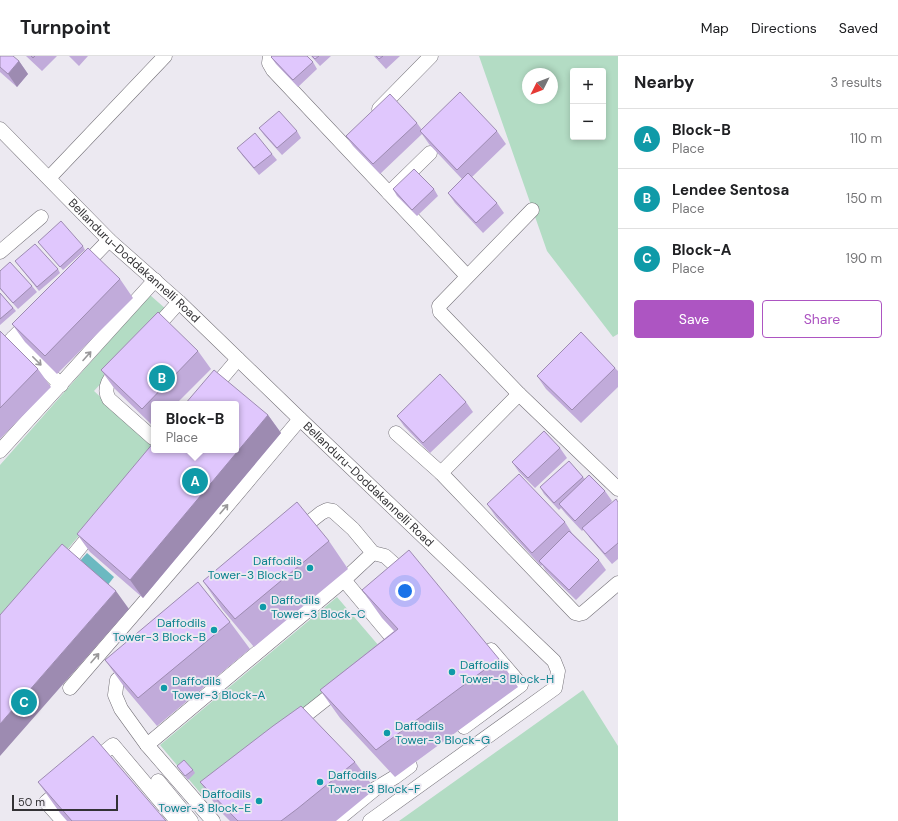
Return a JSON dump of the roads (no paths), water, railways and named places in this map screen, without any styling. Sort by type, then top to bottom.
[{"type":"street","points":[[49,178],[165,56]]},
{"type":"street","points":[[270,56],[269,63],[273,70],[467,276]]},
{"type":"street","points":[[372,118],[432,56]]},
{"type":"street","name":"Bellanduru-Doddakannelli Road","points":[[0,129],[109,240],[179,302],[554,661],[558,671],[555,688],[370,821]]},
{"type":"street","points":[[344,146],[355,134]]},
{"type":"street","points":[[389,193],[430,153]]},
{"type":"street","points":[[532,210],[439,306],[440,312],[519,394],[618,489]]},
{"type":"street","points":[[0,252],[41,217]]},
{"type":"street","points":[[72,278],[109,240]]},
{"type":"street","points":[[0,451],[155,280]]},
{"type":"street","points":[[143,342],[179,302]]},
{"type":"street","points":[[0,351],[40,311]]},
{"type":"street","points":[[13,338],[61,384]]},
{"type":"street","points":[[127,359],[112,375],[107,384],[107,395],[109,399],[151,436]]},
{"type":"street","points":[[203,401],[238,359]]},
{"type":"street","points":[[441,473],[519,394]]},
{"type":"street","points":[[70,688],[300,419]]},
{"type":"street","points":[[396,432],[441,473],[575,612],[579,614],[583,613],[618,583]]},
{"type":"street","points":[[290,538],[321,513],[327,510],[333,511],[353,529],[373,553],[386,556],[395,565],[411,575],[421,575]]},
{"type":"street","points":[[55,578],[104,518]]},
{"type":"street","points":[[147,745],[344,580],[373,553]]},
{"type":"street","points":[[344,580],[395,641],[378,655]]},
{"type":"street","points":[[452,736],[521,685],[484,642]]},
{"type":"street","points":[[141,659],[117,680],[115,695],[121,709],[147,745],[212,821]]},
{"type":"street","points":[[284,733],[351,678]]},
{"type":"street","points":[[62,821],[46,802],[113,745],[177,821]]},
{"type":"street","points":[[336,821],[375,790],[424,756]]},
{"type":"street","points":[[158,781],[191,821]]},
{"type":"street","points":[[199,804],[210,794]]},
{"type":"water","points":[[87,553],[114,577],[107,586],[79,562]]},
{"type":"place","name":"Lendee Sentosa","points":[[162,378]]},
{"type":"place","name":"Block-B","points":[[195,481]]},
{"type":"place","name":"Daffodils Tower-3 Block-D","points":[[310,568]]},
{"type":"place","name":"Daffodils Tower-3 Block-C","points":[[263,607]]},
{"type":"place","name":"Daffodils Tower-3 Block-B","points":[[214,630]]},
{"type":"place","name":"Daffodils Tower-3 Block-H","points":[[452,672]]},
{"type":"place","name":"Daffodils Tower-3 Block-A","points":[[164,688]]},
{"type":"place","name":"Block-A","points":[[24,702]]},
{"type":"place","name":"Daffodils Tower-3 Block-G","points":[[387,733]]},
{"type":"place","name":"Daffodils Tower-3 Block-F","points":[[320,782]]},
{"type":"place","name":"Daffodils Tower-3 Block-E","points":[[259,801]]}]
